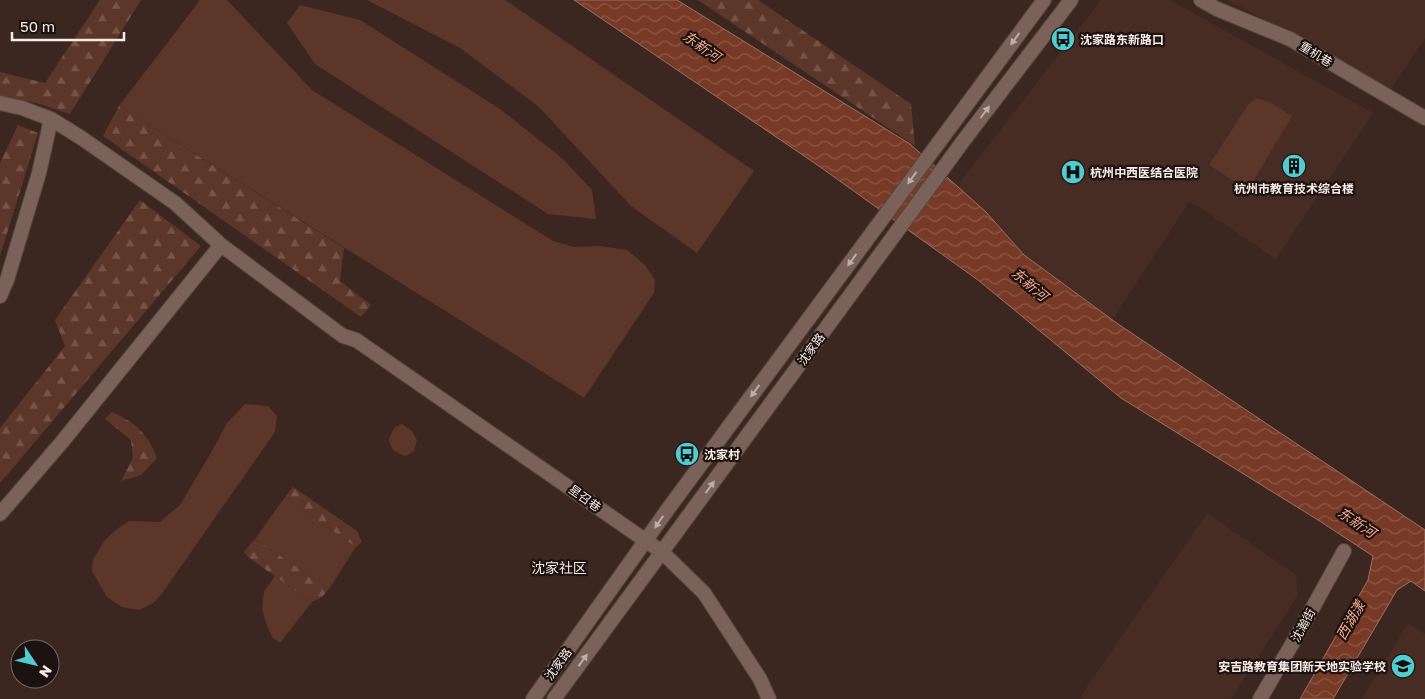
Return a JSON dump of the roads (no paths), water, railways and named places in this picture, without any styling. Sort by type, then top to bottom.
[{"type":"street","name":"沈家路","points":[[533,699],[673,502],[1044,0]]},
{"type":"street","name":"沈家路","points":[[554,699],[956,151],[1071,0]]},
{"type":"street","name":"重机巷","points":[[1201,0],[1217,9],[1290,39],[1425,118]]},
{"type":"street","name":"星召巷","points":[[0,103],[22,108],[51,119],[175,203],[221,244],[343,336],[356,340],[662,552],[704,593],[760,679],[769,699]]},
{"type":"street","points":[[0,296],[7,280],[39,173],[51,119]]},
{"type":"street","points":[[0,514],[62,442],[221,244]]},
{"type":"street","name":"沈瀚街","points":[[1260,699],[1344,551]]},
{"type":"water","points":[[574,0],[677,0],[910,144],[986,212],[1024,255],[1118,324],[1425,530],[1425,591],[1411,581],[1397,590],[1333,699],[1300,699],[1368,580],[1373,556],[1121,398],[978,280],[816,164]]},
{"type":"place","name":"沈家路东新路口","points":[[1063,39]]},
{"type":"place","name":"杭州市教育技术综合楼","points":[[1294,166]]},
{"type":"place","name":"杭州中西医结合医院","points":[[1073,172]]},
{"type":"place","name":"沈家村","points":[[687,454]]},
{"type":"place","name":"安吉路教育集团新天地实验学校","points":[[1403,666]]},
{"type":"district","name":"沈家社区","points":[[559,567]]},
{"type":"water label","name":"东新河","points":[[702,46]]},
{"type":"water label","name":"东新河","points":[[1030,284]]},
{"type":"water label","name":"东新河","points":[[1357,522]]},
{"type":"water label","name":"西湖漾","points":[[1350,620]]}]
